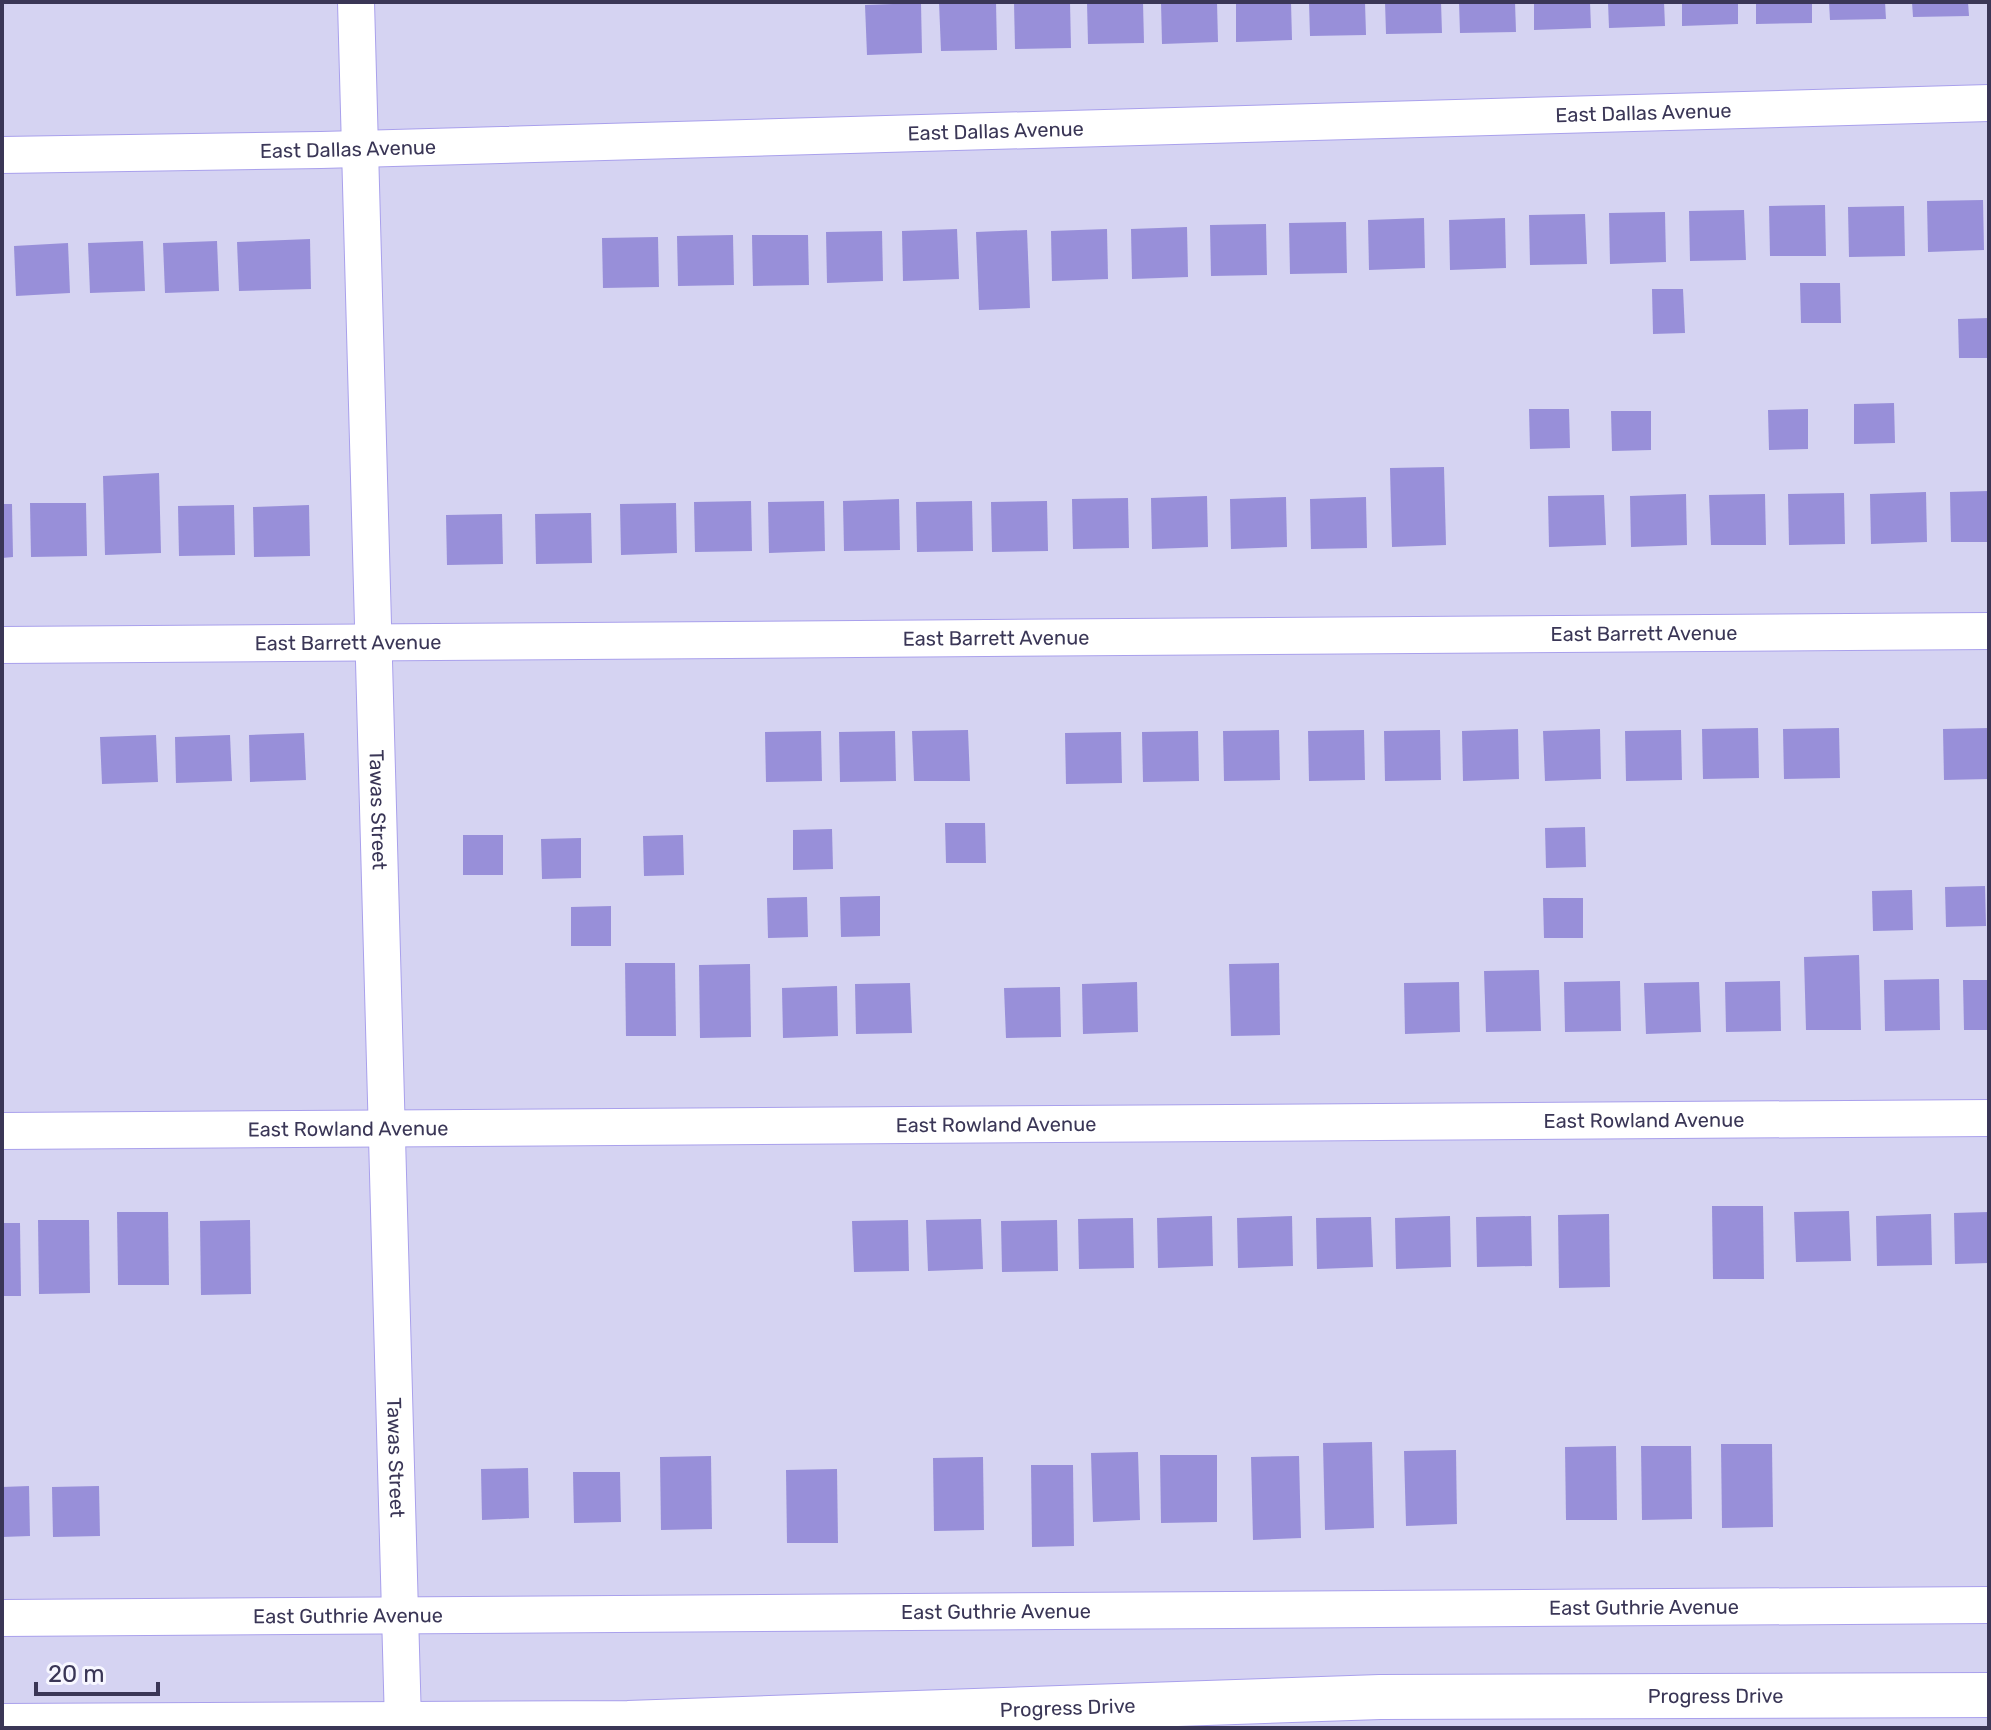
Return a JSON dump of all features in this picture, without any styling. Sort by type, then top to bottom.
[{"type":"main road","name":"Progress Drive","points":[[2,1726],[628,1723],[1380,1697],[1989,1695]]},
{"type":"street","name":"Tawas Street","points":[[356,2],[376,643],[403,1723]]},
{"type":"street","name":"East Dallas Avenue","points":[[2,155],[360,149],[1989,103]]},
{"type":"street","name":"East Barrett Avenue","points":[[2,645],[1989,631]]},
{"type":"street","name":"East Rowland Avenue","points":[[2,1131],[1989,1118]]},
{"type":"street","name":"East Guthrie Avenue","points":[[2,1618],[1989,1605]]},
{"type":"building","points":[[939,2],[996,2],[997,50],[941,51]]},
{"type":"building","points":[[1014,2],[1070,2],[1071,48],[1015,49]]},
{"type":"building","points":[[1087,2],[1143,2],[1144,43],[1088,44]]},
{"type":"building","points":[[1161,2],[1217,2],[1218,42],[1162,44]]},
{"type":"building","points":[[1236,2],[1291,2],[1292,40],[1236,42]]},
{"type":"building","points":[[1309,2],[1365,2],[1366,35],[1310,36]]},
{"type":"building","points":[[1385,2],[1441,2],[1442,33],[1386,34]]},
{"type":"building","points":[[1459,2],[1515,2],[1516,32],[1460,33]]},
{"type":"building","points":[[1534,2],[1590,2],[1591,28],[1534,30]]},
{"type":"building","points":[[1608,2],[1664,2],[1665,26],[1609,28]]},
{"type":"building","points":[[1682,2],[1738,2],[1738,24],[1682,26]]},
{"type":"building","points":[[1756,2],[1812,2],[1812,23],[1756,24]]},
{"type":"building","points":[[1829,2],[1885,2],[1886,19],[1830,20]]},
{"type":"building","points":[[1912,2],[1968,2],[1969,16],[1913,17]]},
{"type":"building","points":[[921,3],[922,53],[867,55],[865,5]]},
{"type":"building","points":[[1983,200],[1984,250],[1928,252],[1927,201]]},
{"type":"building","points":[[1825,205],[1826,256],[1770,256],[1769,206]]},
{"type":"building","points":[[1904,206],[1905,256],[1849,257],[1848,207]]},
{"type":"building","points":[[1744,210],[1746,260],[1690,261],[1689,211]]},
{"type":"building","points":[[1665,212],[1666,262],[1610,264],[1609,213]]},
{"type":"building","points":[[1585,214],[1587,264],[1530,265],[1529,215]]},
{"type":"building","points":[[1424,218],[1425,268],[1369,270],[1368,220]]},
{"type":"building","points":[[1505,218],[1506,268],[1450,270],[1449,220]]},
{"type":"building","points":[[1346,222],[1347,273],[1290,274],[1289,223]]},
{"type":"building","points":[[1266,224],[1267,275],[1211,276],[1210,225]]},
{"type":"building","points":[[1187,227],[1188,277],[1132,279],[1131,229]]},
{"type":"building","points":[[957,229],[959,279],[903,281],[902,231]]},
{"type":"building","points":[[1107,229],[1108,279],[1052,281],[1051,231]]},
{"type":"building","points":[[1027,230],[1030,308],[979,310],[976,232]]},
{"type":"building","points":[[882,231],[883,281],[827,283],[826,232]]},
{"type":"building","points":[[733,235],[734,285],[678,286],[677,236]]},
{"type":"building","points":[[752,235],[808,235],[809,285],[753,286]]},
{"type":"building","points":[[658,237],[659,287],[603,288],[602,238]]},
{"type":"building","points":[[310,239],[311,289],[239,291],[237,242]]},
{"type":"building","points":[[143,241],[145,291],[90,293],[88,243]]},
{"type":"building","points":[[217,241],[219,291],[165,293],[163,243]]},
{"type":"building","points":[[68,243],[70,293],[16,296],[14,246]]},
{"type":"building","points":[[1800,283],[1840,283],[1841,323],[1801,323]]},
{"type":"building","points":[[1652,289],[1683,289],[1685,333],[1653,334]]},
{"type":"building","points":[[1989,318],[1989,358],[1959,358],[1958,319]]},
{"type":"building","points":[[1894,403],[1895,443],[1854,444],[1854,404]]},
{"type":"building","points":[[1529,409],[1569,409],[1570,448],[1530,449]]},
{"type":"building","points":[[1808,409],[1808,449],[1769,450],[1768,410]]},
{"type":"building","points":[[1611,411],[1651,411],[1651,450],[1612,451]]},
{"type":"building","points":[[1444,467],[1446,545],[1392,547],[1390,468]]},
{"type":"building","points":[[159,473],[161,553],[105,555],[103,476]]},
{"type":"building","points":[[1989,491],[1989,542],[1951,542],[1950,492]]},
{"type":"building","points":[[1926,492],[1927,542],[1871,544],[1870,494]]},
{"type":"building","points":[[1844,493],[1845,544],[1789,545],[1788,494]]},
{"type":"building","points":[[1686,494],[1687,545],[1631,547],[1630,496]]},
{"type":"building","points":[[1765,494],[1766,545],[1711,545],[1709,495]]},
{"type":"building","points":[[1604,495],[1606,545],[1549,547],[1548,496]]},
{"type":"building","points":[[1207,496],[1208,547],[1152,549],[1151,498]]},
{"type":"building","points":[[1286,497],[1287,547],[1231,549],[1230,499]]},
{"type":"building","points":[[1366,497],[1367,548],[1311,549],[1310,499]]},
{"type":"building","points":[[1128,498],[1129,548],[1073,549],[1072,499]]},
{"type":"building","points":[[899,499],[900,550],[844,551],[843,501]]},
{"type":"building","points":[[751,501],[752,551],[695,552],[694,502]]},
{"type":"building","points":[[824,501],[825,551],[769,553],[768,502]]},
{"type":"building","points":[[972,501],[973,551],[917,552],[916,502]]},
{"type":"building","points":[[1047,501],[1048,551],[992,552],[991,502]]},
{"type":"building","points":[[30,503],[86,503],[87,556],[31,557]]},
{"type":"building","points":[[676,503],[677,553],[621,555],[620,504]]},
{"type":"building","points":[[2,504],[12,504],[13,557],[2,558]]},
{"type":"building","points":[[234,505],[235,555],[179,556],[178,506]]},
{"type":"building","points":[[309,505],[310,556],[254,557],[253,507]]},
{"type":"building","points":[[591,513],[592,563],[536,564],[535,514]]},
{"type":"building","points":[[502,514],[503,564],[447,565],[446,515]]},
{"type":"building","points":[[1758,728],[1759,778],[1703,779],[1702,729]]},
{"type":"building","points":[[1839,728],[1840,778],[1784,779],[1783,729]]},
{"type":"building","points":[[1989,728],[1989,779],[1944,780],[1943,729]]},
{"type":"building","points":[[1518,729],[1519,779],[1463,781],[1462,731]]},
{"type":"building","points":[[1600,729],[1601,779],[1545,781],[1543,731]]},
{"type":"building","points":[[968,730],[970,781],[914,781],[912,731]]},
{"type":"building","points":[[1279,730],[1280,780],[1224,781],[1223,731]]},
{"type":"building","points":[[1364,730],[1365,780],[1309,781],[1308,731]]},
{"type":"building","points":[[1440,730],[1441,780],[1385,781],[1384,731]]},
{"type":"building","points":[[1681,730],[1682,780],[1626,781],[1625,731]]},
{"type":"building","points":[[821,731],[822,781],[766,782],[765,732]]},
{"type":"building","points":[[895,731],[896,781],[840,782],[839,732]]},
{"type":"building","points":[[1198,731],[1199,781],[1143,782],[1142,732]]},
{"type":"building","points":[[1121,732],[1122,783],[1066,784],[1065,733]]},
{"type":"building","points":[[304,733],[306,780],[250,782],[249,735]]},
{"type":"building","points":[[156,735],[158,782],[102,784],[100,737]]},
{"type":"building","points":[[230,735],[232,781],[176,783],[175,737]]},
{"type":"building","points":[[945,823],[985,823],[986,863],[946,863]]},
{"type":"building","points":[[1585,827],[1586,867],[1546,868],[1545,828]]},
{"type":"building","points":[[832,829],[833,869],[793,870],[793,830]]},
{"type":"building","points":[[463,835],[503,835],[503,875],[463,875]]},
{"type":"building","points":[[683,835],[684,875],[644,876],[643,836]]},
{"type":"building","points":[[581,838],[581,878],[542,879],[541,839]]},
{"type":"building","points":[[1985,886],[1986,926],[1946,927],[1945,887]]},
{"type":"building","points":[[1912,890],[1913,930],[1873,931],[1872,891]]},
{"type":"building","points":[[880,896],[880,936],[841,937],[840,897]]},
{"type":"building","points":[[807,897],[808,937],[768,938],[767,898]]},
{"type":"building","points":[[1543,898],[1583,898],[1583,938],[1544,938]]},
{"type":"building","points":[[611,906],[611,946],[571,946],[571,907]]},
{"type":"building","points":[[1859,955],[1861,1030],[1806,1030],[1804,957]]},
{"type":"building","points":[[625,963],[675,963],[676,1036],[626,1036]]},
{"type":"building","points":[[1279,963],[1280,1035],[1231,1036],[1229,964]]},
{"type":"building","points":[[750,964],[751,1037],[700,1038],[699,965]]},
{"type":"building","points":[[1539,970],[1541,1031],[1486,1032],[1484,971]]},
{"type":"building","points":[[1939,979],[1940,1030],[1885,1031],[1884,980]]},
{"type":"building","points":[[1963,980],[1989,980],[1989,1030],[1964,1030]]},
{"type":"building","points":[[1620,981],[1621,1031],[1565,1032],[1564,982]]},
{"type":"building","points":[[1780,981],[1781,1031],[1726,1032],[1725,982]]},
{"type":"building","points":[[1137,982],[1138,1032],[1083,1034],[1082,984]]},
{"type":"building","points":[[1459,982],[1460,1032],[1405,1034],[1404,983]]},
{"type":"building","points":[[1699,982],[1701,1032],[1646,1034],[1644,983]]},
{"type":"building","points":[[910,983],[912,1033],[856,1034],[855,984]]},
{"type":"building","points":[[837,986],[838,1036],[783,1038],[782,988]]},
{"type":"building","points":[[1060,987],[1061,1037],[1006,1038],[1004,988]]},
{"type":"building","points":[[1712,1206],[1763,1206],[1764,1279],[1713,1279]]},
{"type":"building","points":[[1849,1211],[1851,1261],[1796,1262],[1794,1212]]},
{"type":"building","points":[[117,1212],[168,1212],[169,1285],[118,1285]]},
{"type":"building","points":[[1989,1212],[1989,1263],[1955,1264],[1954,1213]]},
{"type":"building","points":[[1609,1214],[1610,1287],[1559,1288],[1558,1215]]},
{"type":"building","points":[[1931,1214],[1932,1265],[1877,1266],[1876,1216]]},
{"type":"building","points":[[1212,1216],[1213,1266],[1158,1268],[1157,1218]]},
{"type":"building","points":[[1292,1216],[1293,1266],[1238,1268],[1237,1218]]},
{"type":"building","points":[[1450,1216],[1451,1267],[1396,1269],[1395,1218]]},
{"type":"building","points":[[1531,1216],[1532,1266],[1477,1267],[1476,1217]]},
{"type":"building","points":[[1371,1217],[1373,1267],[1317,1269],[1316,1218]]},
{"type":"building","points":[[1133,1218],[1134,1268],[1079,1269],[1078,1219]]},
{"type":"building","points":[[981,1219],[983,1269],[928,1271],[926,1220]]},
{"type":"building","points":[[38,1220],[89,1220],[90,1293],[39,1294]]},
{"type":"building","points":[[250,1220],[251,1294],[201,1295],[200,1221]]},
{"type":"building","points":[[908,1220],[909,1271],[854,1272],[852,1221]]},
{"type":"building","points":[[1057,1220],[1058,1271],[1002,1272],[1001,1221]]},
{"type":"building","points":[[2,1223],[20,1223],[21,1296],[2,1296]]},
{"type":"building","points":[[1372,1442],[1374,1528],[1325,1530],[1323,1443]]},
{"type":"building","points":[[1721,1444],[1772,1444],[1773,1527],[1722,1528]]},
{"type":"building","points":[[1616,1446],[1617,1520],[1566,1520],[1565,1447]]},
{"type":"building","points":[[1641,1446],[1691,1446],[1692,1519],[1642,1520]]},
{"type":"building","points":[[1456,1450],[1457,1524],[1406,1526],[1404,1451]]},
{"type":"building","points":[[1138,1452],[1140,1520],[1093,1522],[1091,1453]]},
{"type":"building","points":[[1160,1455],[1217,1455],[1217,1522],[1161,1523]]},
{"type":"building","points":[[711,1456],[712,1529],[661,1530],[660,1457]]},
{"type":"building","points":[[1299,1456],[1301,1538],[1253,1540],[1251,1457]]},
{"type":"building","points":[[983,1457],[984,1530],[934,1531],[933,1458]]},
{"type":"building","points":[[1031,1465],[1073,1465],[1074,1546],[1032,1547]]},
{"type":"building","points":[[528,1468],[529,1518],[482,1520],[481,1469]]},
{"type":"building","points":[[837,1469],[838,1543],[787,1543],[786,1470]]},
{"type":"building","points":[[573,1472],[620,1472],[621,1522],[574,1523]]},
{"type":"building","points":[[29,1486],[30,1536],[2,1537],[2,1487]]},
{"type":"building","points":[[99,1486],[100,1536],[53,1537],[52,1487]]}]
